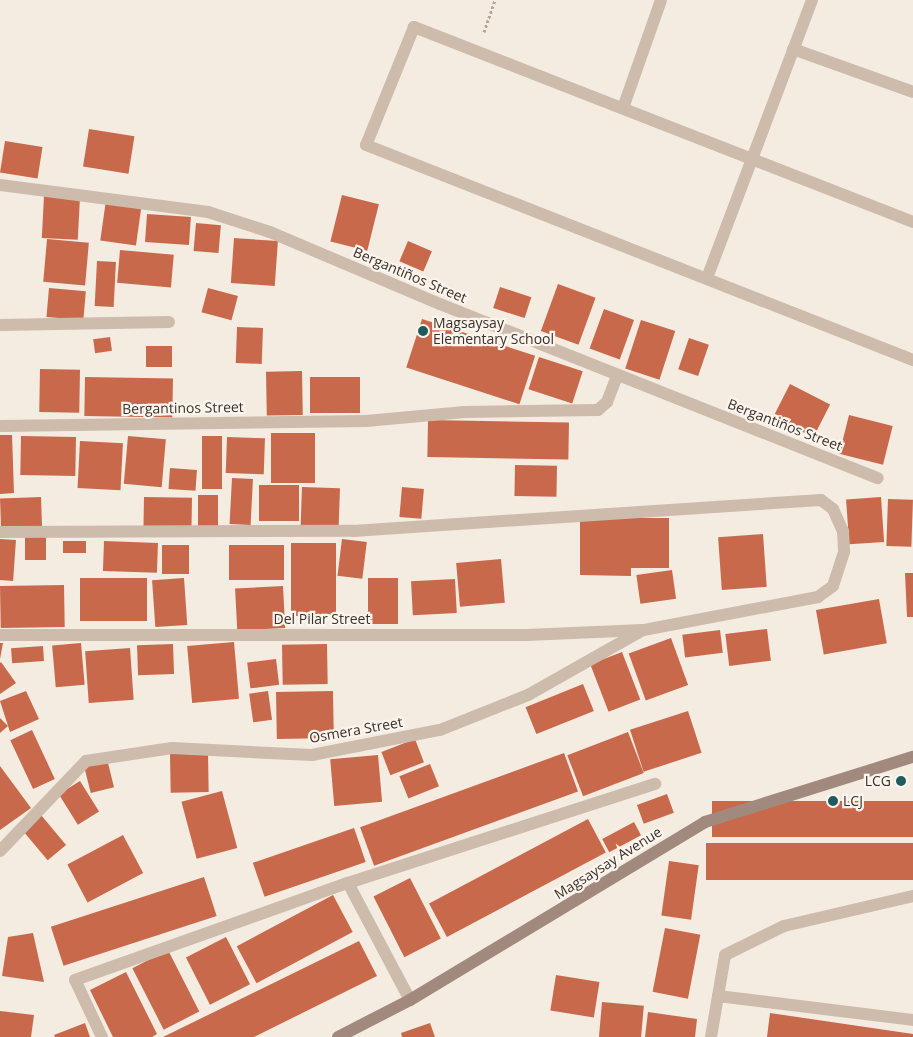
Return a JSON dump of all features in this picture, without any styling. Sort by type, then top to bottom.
[{"type":"main road","name":"Magsaysay Avenue","points":[[338,1037],[410,1000],[706,822],[913,757]]},
{"type":"street","points":[[623,108],[661,0]]},
{"type":"street","points":[[707,278],[812,0]]},
{"type":"street","points":[[913,222],[752,157],[414,27],[366,145],[913,360]]},
{"type":"street","points":[[794,49],[913,92]]},
{"type":"street","name":"Bergantiños Street","points":[[0,185],[208,212],[270,232],[616,376],[878,478]]},
{"type":"street","points":[[0,325],[169,322]]},
{"type":"street","name":"Bergantinos Street","points":[[0,426],[366,421],[466,412],[598,410],[607,402],[616,376]]},
{"type":"street","points":[[0,532],[353,531],[820,500],[833,509],[844,531],[844,552],[833,586],[818,597],[643,630]]},
{"type":"street","name":"Del Pilar Street","points":[[0,635],[526,635],[643,630]]},
{"type":"street","name":"Osmera Street","points":[[0,851],[86,761],[172,748],[312,755],[440,730],[528,695],[643,630]]},
{"type":"street","points":[[102,1037],[75,980],[348,883],[654,784]]},
{"type":"street","points":[[348,883],[410,1000]]},
{"type":"street","points":[[712,1037],[724,955],[784,926],[913,896]]},
{"type":"street","points":[[718,996],[913,1020]]},
{"type":"path","points":[[477,51],[495,0]]},
{"type":"building","points":[[89,129],[134,136],[128,174],[83,167]]},
{"type":"building","points":[[5,141],[43,147],[38,179],[0,173]]},
{"type":"building","points":[[342,195],[379,204],[367,251],[330,242]]},
{"type":"building","points":[[44,196],[80,198],[78,240],[42,238]]},
{"type":"building","points":[[106,200],[142,205],[136,246],[100,241]]},
{"type":"building","points":[[147,214],[191,217],[189,245],[145,242]]},
{"type":"building","points":[[196,223],[221,225],[218,253],[194,251]]},
{"type":"building","points":[[234,238],[278,241],[275,286],[231,283]]},
{"type":"building","points":[[47,239],[89,243],[85,285],[43,282]]},
{"type":"building","points":[[408,241],[432,251],[423,271],[399,261]]},
{"type":"building","points":[[120,250],[174,255],[171,288],[117,283]]},
{"type":"building","points":[[97,261],[116,262],[114,307],[95,306]]},
{"type":"building","points":[[558,284],[596,298],[578,345],[541,331]]},
{"type":"building","points":[[500,287],[531,297],[525,318],[493,308]]},
{"type":"building","points":[[49,288],[86,291],[83,320],[46,317]]},
{"type":"building","points":[[208,288],[238,296],[231,320],[202,312]]},
{"type":"building","points":[[604,309],[634,320],[620,359],[590,348]]},
{"type":"building","points":[[422,319],[535,356],[519,404],[406,368]]},
{"type":"building","points":[[641,320],[675,331],[659,380],[625,369]]},
{"type":"building","points":[[237,327],[263,328],[262,364],[236,363]]},
{"type":"building","points":[[110,337],[112,351],[95,353],[93,339]]},
{"type":"building","points":[[689,338],[709,345],[698,376],[678,369]]},
{"type":"building","points":[[146,346],[172,346],[172,367],[146,367]]},
{"type":"building","points":[[539,357],[583,371],[572,404],[528,389]]},
{"type":"building","points":[[40,369],[80,370],[79,413],[39,412]]},
{"type":"building","points":[[302,371],[303,415],[267,416],[266,372]]},
{"type":"building","points":[[85,377],[173,379],[172,418],[84,416]]},
{"type":"building","points":[[310,377],[360,377],[360,413],[310,413]]},
{"type":"building","points":[[790,384],[830,404],[813,437],[773,417]]},
{"type":"building","points":[[849,415],[893,426],[883,465],[839,454]]},
{"type":"building","points":[[428,420],[569,422],[568,459],[427,457]]},
{"type":"building","points":[[271,433],[315,433],[315,483],[271,483]]},
{"type":"building","points":[[0,435],[12,435],[14,493],[0,494]]},
{"type":"building","points":[[21,436],[76,437],[75,476],[20,475]]},
{"type":"building","points":[[128,436],[166,439],[162,487],[124,484]]},
{"type":"building","points":[[202,436],[222,436],[222,489],[202,489]]},
{"type":"building","points":[[227,437],[265,438],[264,474],[226,473]]},
{"type":"building","points":[[80,441],[123,443],[120,490],[78,488]]},
{"type":"building","points":[[515,465],[557,466],[556,497],[514,496]]},
{"type":"building","points":[[170,468],[197,470],[195,491],[169,489]]},
{"type":"building","points":[[232,478],[253,479],[251,525],[230,524]]},
{"type":"building","points":[[259,485],[299,485],[299,521],[259,521]]},
{"type":"building","points":[[302,487],[340,488],[339,526],[301,525]]},
{"type":"building","points":[[402,487],[424,489],[421,519],[399,517]]},
{"type":"building","points":[[198,495],[218,495],[218,527],[198,527]]},
{"type":"building","points":[[41,497],[42,527],[1,528],[0,498]]},
{"type":"building","points":[[144,497],[192,498],[191,529],[143,528]]},
{"type":"building","points":[[881,497],[884,542],[849,544],[846,499]]},
{"type":"building","points":[[888,499],[913,500],[911,547],[886,546]]},
{"type":"building","points":[[580,518],[669,518],[669,568],[631,568],[631,576],[580,575]]},
{"type":"building","points":[[763,534],[767,587],[722,590],[718,537]]},
{"type":"building","points":[[25,537],[46,537],[46,560],[25,560]]},
{"type":"building","points":[[0,539],[16,540],[13,581],[0,580]]},
{"type":"building","points":[[342,539],[367,542],[362,579],[337,576]]},
{"type":"building","points":[[63,541],[86,541],[86,553],[63,553]]},
{"type":"building","points":[[104,541],[158,543],[157,573],[103,571]]},
{"type":"building","points":[[291,543],[336,543],[336,616],[291,616]]},
{"type":"building","points":[[162,545],[189,545],[189,574],[162,574]]},
{"type":"building","points":[[229,545],[284,545],[284,580],[229,580]]},
{"type":"building","points":[[501,559],[505,603],[460,607],[456,563]]},
{"type":"building","points":[[672,570],[676,599],[640,604],[636,575]]},
{"type":"building","points":[[905,573],[913,573],[913,617],[907,617]]},
{"type":"building","points":[[80,578],[147,578],[147,621],[80,621]]},
{"type":"building","points":[[184,578],[187,625],[155,627],[152,580]]},
{"type":"building","points":[[368,578],[398,578],[398,624],[368,624]]},
{"type":"building","points":[[455,579],[457,613],[413,615],[411,581]]},
{"type":"building","points":[[64,585],[65,627],[1,628],[0,586]]},
{"type":"building","points":[[283,586],[285,628],[237,630],[235,589]]},
{"type":"building","points":[[879,599],[887,643],[824,654],[816,610]]},
{"type":"building","points":[[767,629],[771,661],[729,666],[725,634]]},
{"type":"building","points":[[720,630],[723,653],[685,657],[682,635]]},
{"type":"building","points":[[671,638],[688,685],[646,700],[629,653]]},
{"type":"building","points":[[234,642],[239,699],[192,703],[187,646]]},
{"type":"building","points":[[0,643],[3,643],[0,659]]},
{"type":"building","points":[[81,643],[85,685],[56,687],[52,646]]},
{"type":"building","points":[[173,644],[174,674],[138,675],[137,645]]},
{"type":"building","points":[[327,644],[328,684],[283,685],[282,645]]},
{"type":"building","points":[[43,646],[44,661],[12,663],[11,648]]},
{"type":"building","points":[[130,648],[134,700],[89,703],[85,651]]},
{"type":"building","points":[[622,652],[640,700],[609,712],[590,664]]},
{"type":"building","points":[[276,659],[279,685],[250,688],[247,663]]},
{"type":"building","points":[[0,663],[16,683],[0,694]]},
{"type":"building","points":[[583,684],[594,711],[536,734],[526,707]]},
{"type":"building","points":[[26,691],[39,719],[10,732],[0,701]]},
{"type":"building","points":[[268,691],[272,720],[253,722],[249,694]]},
{"type":"building","points":[[333,691],[334,738],[277,739],[276,692]]},
{"type":"building","points":[[688,711],[702,753],[644,772],[630,730]]},
{"type":"building","points":[[0,718],[8,726],[0,733]]},
{"type":"building","points":[[32,730],[55,779],[33,789],[10,740]]},
{"type":"building","points":[[628,732],[644,773],[583,796],[567,755]]},
{"type":"building","points":[[415,739],[424,762],[390,775],[381,752]]},
{"type":"building","points":[[208,753],[209,792],[171,793],[170,754]]},
{"type":"building","points":[[564,753],[578,792],[374,866],[360,827]]},
{"type":"building","points":[[378,755],[382,802],[334,806],[330,759]]},
{"type":"building","points":[[107,759],[114,787],[91,793],[84,765]]},
{"type":"building","points":[[430,764],[439,786],[408,799],[399,776]]},
{"type":"building","points":[[0,766],[31,808],[0,830]]},
{"type":"building","points":[[80,781],[99,812],[78,825],[59,794]]},
{"type":"building","points":[[222,791],[237,848],[197,859],[181,802]]},
{"type":"building","points":[[667,794],[674,813],[644,824],[637,805]]},
{"type":"building","points":[[712,801],[913,801],[913,837],[712,837]]},
{"type":"building","points":[[41,815],[66,845],[48,860],[23,830]]},
{"type":"building","points":[[588,819],[606,853],[447,937],[429,904]]},
{"type":"building","points":[[634,822],[641,835],[609,852],[602,839]]},
{"type":"building","points":[[354,828],[366,862],[265,897],[253,863]]},
{"type":"building","points":[[123,835],[143,873],[88,903],[67,865]]},
{"type":"building","points":[[706,843],[913,843],[913,880],[706,880]]},
{"type":"building","points":[[669,861],[699,865],[691,920],[661,915]]},
{"type":"building","points":[[204,877],[217,916],[64,966],[51,927]]},
{"type":"building","points":[[410,878],[441,939],[404,957],[373,897]]},
{"type":"building","points":[[333,895],[353,932],[256,983],[237,946]]},
{"type":"building","points":[[665,928],[700,935],[688,999],[653,992]]},
{"type":"building","points":[[33,933],[44,982],[2,976],[8,937]]},
{"type":"building","points":[[226,937],[250,984],[210,1005],[186,957]]},
{"type":"building","points":[[359,941],[377,976],[254,1037],[163,1037]]},
{"type":"building","points":[[168,950],[199,1011],[164,1030],[132,968]]},
{"type":"building","points":[[126,972],[157,1034],[152,1037],[113,1037],[90,990]]},
{"type":"building","points":[[556,975],[599,982],[594,1017],[550,1011]]},
{"type":"building","points":[[602,1002],[644,1006],[641,1037],[599,1037]]},
{"type":"building","points":[[0,1011],[34,1015],[31,1037],[0,1037]]},
{"type":"building","points":[[648,1012],[697,1019],[695,1037],[645,1037]]},
{"type":"building","points":[[770,1013],[913,1034],[913,1037],[767,1037]]},
{"type":"building","points":[[85,1023],[90,1037],[55,1037],[54,1035]]},
{"type":"building","points":[[430,1023],[435,1037],[402,1037],[401,1033]]},
{"type":"place","name":"Magsaysay Elementary School","points":[[423,331]]},
{"type":"place","name":"LCG","points":[[901,781]]},
{"type":"place","name":"LCJ","points":[[833,801]]}]
